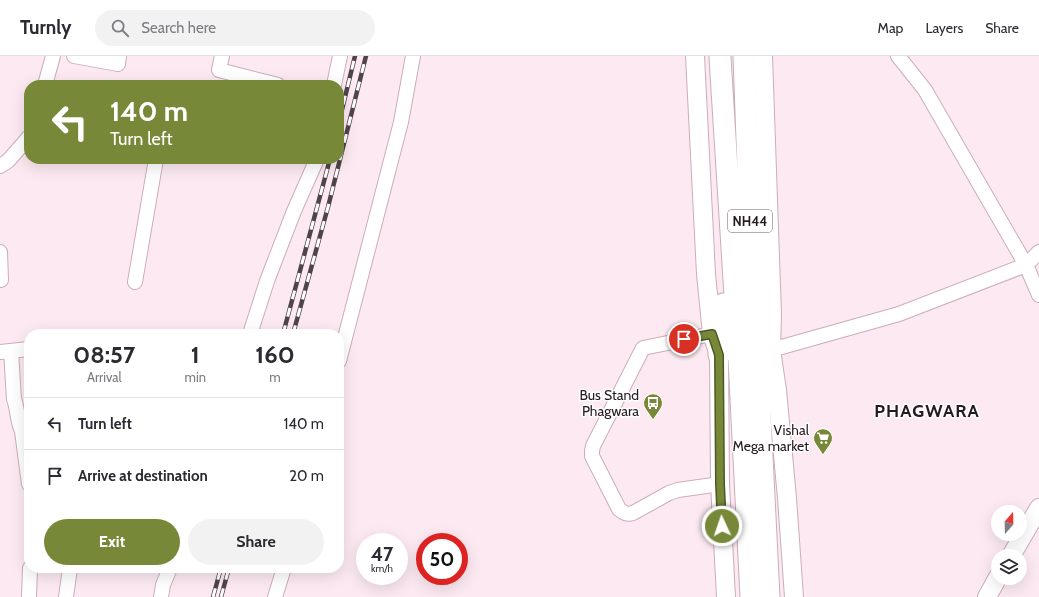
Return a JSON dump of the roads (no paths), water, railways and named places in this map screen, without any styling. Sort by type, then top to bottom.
[{"type":"highway","points":[[719,355],[723,327],[717,117],[720,57]]},
{"type":"highway","name":"NH44","points":[[720,57],[769,597]]},
{"type":"highway","points":[[744,60],[756,144],[766,319],[771,350]]},
{"type":"highway","name":"NH44","points":[[744,60],[751,597]]},
{"type":"main road","points":[[696,56],[705,253],[712,334],[719,355],[720,484],[726,597]]},
{"type":"main road","points":[[763,56],[772,307],[771,350],[777,390],[794,597]]},
{"type":"main road","points":[[1015,549],[1039,508]]},
{"type":"main road","points":[[987,597],[994,585]]},
{"type":"street","points":[[46,80],[53,56]]},
{"type":"street","points":[[74,56],[118,64],[119,56]]},
{"type":"street","points":[[222,56],[219,70],[258,80]]},
{"type":"street","points":[[335,80],[340,56]]},
{"type":"street","points":[[344,341],[400,122],[413,56]]},
{"type":"street","points":[[898,56],[926,90],[1026,265],[1039,295]]},
{"type":"street","points":[[0,166],[8,161],[24,143]]},
{"type":"street","points":[[135,282],[155,164]]},
{"type":"street","points":[[252,329],[270,274],[315,164]]},
{"type":"street","points":[[0,252],[1,280]]},
{"type":"street","points":[[771,350],[899,314],[1026,265],[1039,252]]},
{"type":"street","points":[[712,334],[643,348],[593,446],[592,456],[619,509],[623,513],[633,513],[669,493],[720,484]]},
{"type":"street","points":[[24,350],[5,352],[24,446]]},
{"type":"street","points":[[29,597],[30,573]]},
{"type":"street","points":[[66,597],[69,573]]},
{"type":"street","points":[[161,597],[163,585],[168,573]]},
{"type":"street","points":[[275,597],[282,573]]},
{"type":"railway","points":[[344,101],[355,56]]},
{"type":"railway","points":[[344,143],[366,56]]},
{"type":"railway","points":[[284,329],[329,164]]},
{"type":"railway","points":[[294,329],[339,164]]},
{"type":"railway","points":[[213,597],[220,573]]},
{"type":"railway","points":[[221,597],[228,573]]},
{"type":"place","name":"Bus Stand Phagwara","points":[[653,420]]},
{"type":"place","name":"Vishal Mega market","points":[[823,455]]},
{"type":"district","name":"PHAGWARA","points":[[927,411]]}]
